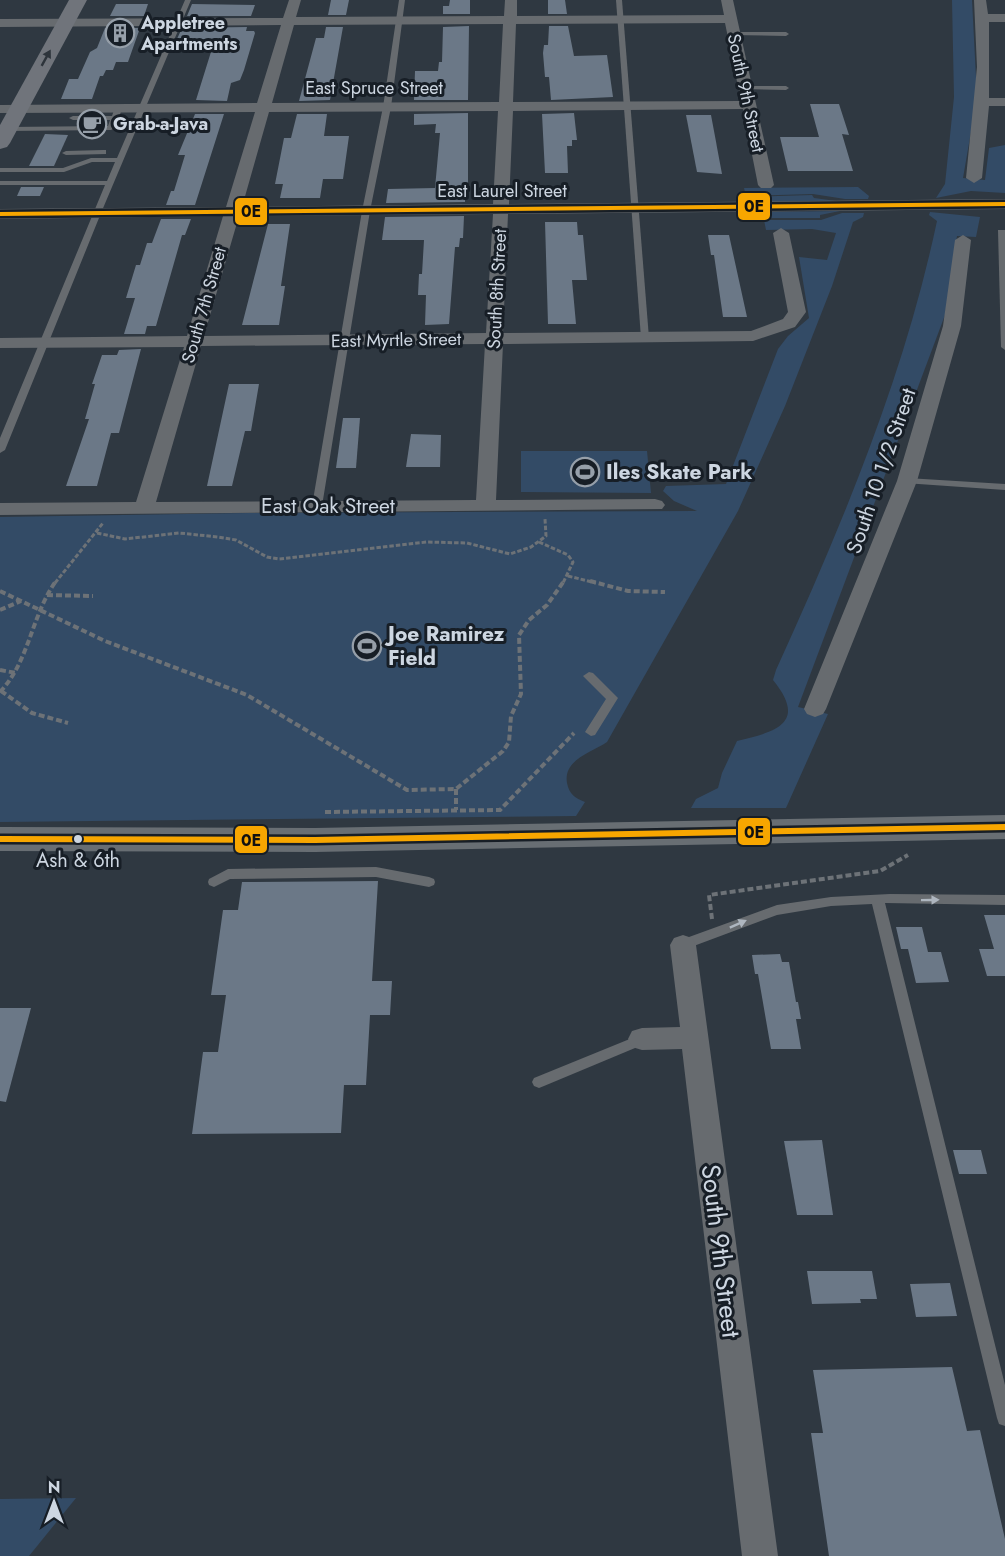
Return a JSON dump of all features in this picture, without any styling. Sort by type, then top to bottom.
[{"type":"main road","points":[[6,122],[78,0]]},
{"type":"street","name":"South 7th Street","points":[[145,507],[295,0]]},
{"type":"street","name":"South 8th Street","points":[[486,505],[511,0]]},
{"type":"street","name":"South 9th Street","points":[[727,0],[766,185]]},
{"type":"street","points":[[974,178],[981,102],[983,18],[980,0]]},
{"type":"street","points":[[983,18],[1005,18]]},
{"type":"street","points":[[0,23],[731,20]]},
{"type":"street","points":[[981,102],[1005,102]]},
{"type":"street","name":"East Spruce Street","points":[[6,122],[77,113],[116,113],[142,109],[748,105]]},
{"type":"street","name":"East Laurel Street","points":[[0,214],[1005,204]]},
{"type":"street","name":"East Myrtle Street","points":[[0,344],[753,336],[789,323],[797,312],[781,233]]},
{"type":"street","name":"South 10 1/2 Street","points":[[815,709],[907,481],[952,326],[963,240]]},
{"type":"street","name":"East Oak Street","points":[[0,509],[655,505]]},
{"type":"street","points":[[0,839],[315,840],[1005,827]]},
{"type":"street","name":"South 9th Street","points":[[683,945],[760,1556]]},
{"type":"street","points":[[642,1039],[694,1038]]},
{"type":"lane","points":[[0,450],[109,183],[188,0]]},
{"type":"lane","points":[[317,506],[366,211],[387,107],[402,0]]},
{"type":"lane","points":[[620,0],[630,105],[645,338]]},
{"type":"lane","points":[[734,34],[786,34]]},
{"type":"lane","points":[[744,88],[786,88]]},
{"type":"lane","points":[[65,129],[69,120],[77,113]]},
{"type":"lane","points":[[6,122],[65,129],[111,128],[116,113]]},
{"type":"lane","points":[[66,153],[121,156]]},
{"type":"lane","points":[[0,170],[64,170],[91,160],[121,156]]},
{"type":"lane","points":[[0,183],[109,183]]},
{"type":"lane","points":[[1005,232],[1001,232],[1005,347]]},
{"type":"lane","points":[[907,481],[1005,487]]},
{"type":"lane","points":[[586,729],[612,698],[589,676]]},
{"type":"lane","points":[[214,882],[228,874],[376,872],[429,882]]},
{"type":"lane","points":[[683,945],[714,935],[755,917],[798,906],[878,901],[1005,900]]},
{"type":"lane","points":[[878,901],[1005,1418]]},
{"type":"lane","points":[[538,1082],[642,1039]]},
{"type":"path","points":[[68,723],[38,717],[22,708],[1,691],[16,673],[47,595],[98,533],[107,515]]},
{"type":"path","points":[[98,533],[125,539],[179,533],[219,537],[236,540],[267,557],[279,559],[427,542],[467,543],[510,554],[539,542],[546,536],[545,516]]},
{"type":"path","points":[[0,591],[105,641],[247,695],[357,759],[399,787],[406,790],[456,789],[503,751],[509,742],[511,716],[521,694],[519,635],[529,620],[547,605],[568,576],[573,562],[568,555],[539,542]]},
{"type":"path","points":[[568,576],[628,591],[665,592]]},
{"type":"path","points":[[47,595],[93,596]]},
{"type":"path","points":[[0,610],[21,602]]},
{"type":"path","points":[[0,670],[16,673]]},
{"type":"path","points":[[325,812],[500,810],[586,729]]},
{"type":"path","points":[[456,789],[456,810]]},
{"type":"path","points":[[714,935],[709,895],[880,871],[908,855]]},
{"type":"shaded area","points":[[952,0],[972,0],[977,97],[963,178],[985,180],[989,148],[1005,145],[1005,193],[971,191],[936,198],[945,184],[954,97]]},
{"type":"shaded area","points":[[858,187],[869,196],[868,199],[845,199],[813,194],[746,196],[744,188]]},
{"type":"shaded area","points":[[812,195],[814,198],[844,202],[748,202],[747,197]]},
{"type":"shaded area","points":[[840,211],[820,215],[820,218],[764,218],[763,212]]},
{"type":"shaded area","points":[[930,212],[980,217],[976,237],[957,236],[945,315],[798,707],[828,714],[786,808],[691,808],[696,799],[718,788],[722,773],[737,741],[775,729],[783,723],[787,716],[788,706],[773,680],[847,505],[889,393],[907,337],[937,221],[929,215]]},
{"type":"shaded area","points":[[842,213],[864,213],[863,217],[853,222],[832,286],[785,406],[738,511],[607,742],[580,757],[570,768],[567,775],[569,790],[575,797],[585,802],[576,816],[0,822],[0,517],[248,513],[697,511],[674,501],[663,491],[666,486],[726,484],[778,349],[788,336],[809,318],[799,257],[827,260],[836,233],[812,229],[766,230],[764,220],[821,220]]},
{"type":"shaded area","name":"Iles Skate Park","points":[[521,451],[647,451],[651,493],[521,492]]},
{"type":"shaded area","points":[[76,1498],[29,1556],[0,1556],[0,1499]]},
{"type":"building","points":[[331,0],[349,0],[346,15],[328,15]]},
{"type":"building","points":[[450,0],[470,0],[470,14],[443,14],[443,6],[449,6]]},
{"type":"building","points":[[548,0],[565,0],[567,14],[548,14]]},
{"type":"building","points":[[116,4],[148,4],[144,16],[110,16]]},
{"type":"building","points":[[192,4],[255,5],[251,16],[187,16]]},
{"type":"building","points":[[469,26],[468,100],[414,100],[415,71],[438,71],[439,62],[442,62],[443,27]]},
{"type":"building","points":[[549,26],[568,26],[574,56],[607,55],[613,97],[551,100],[549,77],[545,77],[543,53],[544,45],[548,45]]},
{"type":"building","points":[[247,27],[246,31],[255,33],[240,80],[231,83],[227,101],[196,100],[215,39],[177,39],[182,28]]},
{"type":"building","points":[[326,27],[343,27],[330,100],[299,101],[316,38],[324,38]]},
{"type":"building","points":[[105,28],[140,28],[128,62],[116,62],[113,70],[106,70],[103,76],[100,76],[92,99],[61,99],[69,79],[78,79],[90,52],[97,48]]},
{"type":"building","points":[[810,104],[839,104],[849,135],[842,134],[853,171],[788,171],[780,137],[819,137]]},
{"type":"building","points":[[468,113],[468,194],[465,194],[465,202],[386,203],[388,189],[435,188],[440,133],[435,133],[436,124],[414,125],[414,114]]},
{"type":"building","points":[[574,113],[577,140],[572,140],[572,146],[567,146],[568,173],[545,173],[542,114]]},
{"type":"building","points":[[195,114],[224,114],[195,205],[166,205],[171,191],[174,191],[185,155],[178,155]]},
{"type":"building","points":[[297,114],[327,114],[324,136],[349,136],[343,179],[323,179],[320,198],[280,198],[283,184],[275,184],[284,138],[291,138]]},
{"type":"building","points":[[686,115],[711,115],[722,174],[697,172]]},
{"type":"building","points":[[45,134],[68,135],[54,166],[29,166]]},
{"type":"building","points":[[21,187],[44,187],[40,196],[17,196]]},
{"type":"building","points":[[464,216],[463,238],[460,238],[459,247],[455,247],[449,324],[425,325],[426,295],[418,295],[424,240],[382,240],[385,217]]},
{"type":"building","points":[[161,219],[191,219],[185,235],[182,235],[156,326],[147,326],[145,334],[124,334],[135,298],[126,298],[136,265],[140,265],[147,243],[152,243]]},
{"type":"building","points":[[545,222],[577,222],[578,235],[583,235],[587,280],[572,280],[576,324],[548,324]]},
{"type":"building","points":[[268,224],[290,224],[281,286],[285,286],[279,325],[242,325]]},
{"type":"building","points":[[708,235],[729,235],[747,317],[723,317],[714,255],[711,255]]},
{"type":"building","points":[[141,349],[119,433],[111,433],[97,486],[66,486],[89,419],[85,419],[95,384],[92,384],[102,355],[117,355],[119,350]]},
{"type":"building","points":[[229,384],[259,384],[251,431],[245,431],[232,486],[207,486]]},
{"type":"building","points":[[343,418],[360,418],[356,468],[336,468]]},
{"type":"building","points":[[411,434],[441,435],[440,467],[406,467]]},
{"type":"building","points":[[378,881],[372,981],[392,981],[390,1015],[370,1015],[366,1085],[344,1085],[341,1133],[192,1134],[203,1052],[218,1052],[226,995],[211,995],[223,910],[238,910],[242,882]]},
{"type":"building","points":[[984,915],[1005,915],[1005,976],[987,976],[979,949],[994,949]]},
{"type":"building","points":[[896,927],[922,927],[928,952],[941,952],[949,982],[916,983],[908,949],[901,949]]},
{"type":"building","points":[[780,954],[782,962],[789,962],[796,1002],[798,1002],[801,1019],[796,1019],[801,1049],[771,1049],[758,974],[755,974],[752,955]]},
{"type":"building","points":[[0,1008],[31,1008],[6,1102],[0,1101]]},
{"type":"building","points":[[822,1140],[833,1215],[797,1215],[784,1141]]},
{"type":"building","points":[[953,1150],[981,1150],[987,1174],[959,1174]]},
{"type":"building","points":[[807,1271],[872,1271],[877,1299],[860,1299],[861,1303],[812,1304]]},
{"type":"building","points":[[950,1283],[957,1316],[916,1317],[910,1284]]},
{"type":"building","points":[[952,1367],[967,1431],[980,1430],[1005,1539],[1005,1556],[829,1556],[811,1433],[823,1433],[813,1370]]},
{"type":"transit line","name":"0E","points":[[0,214],[1005,204]]},
{"type":"transit line","name":"0E","points":[[0,839],[315,840],[1005,827]]},
{"type":"place","name":"Appletree Apartments","points":[[120,33]]},
{"type":"place","name":"Grab-a-Java","points":[[92,124]]},
{"type":"place","name":"Iles Skate Park","points":[[585,472]]},
{"type":"place","name":"Joe Ramirez Field","points":[[367,646]]},
{"type":"place","name":"Ash & 6th","points":[[78,839]]}]
